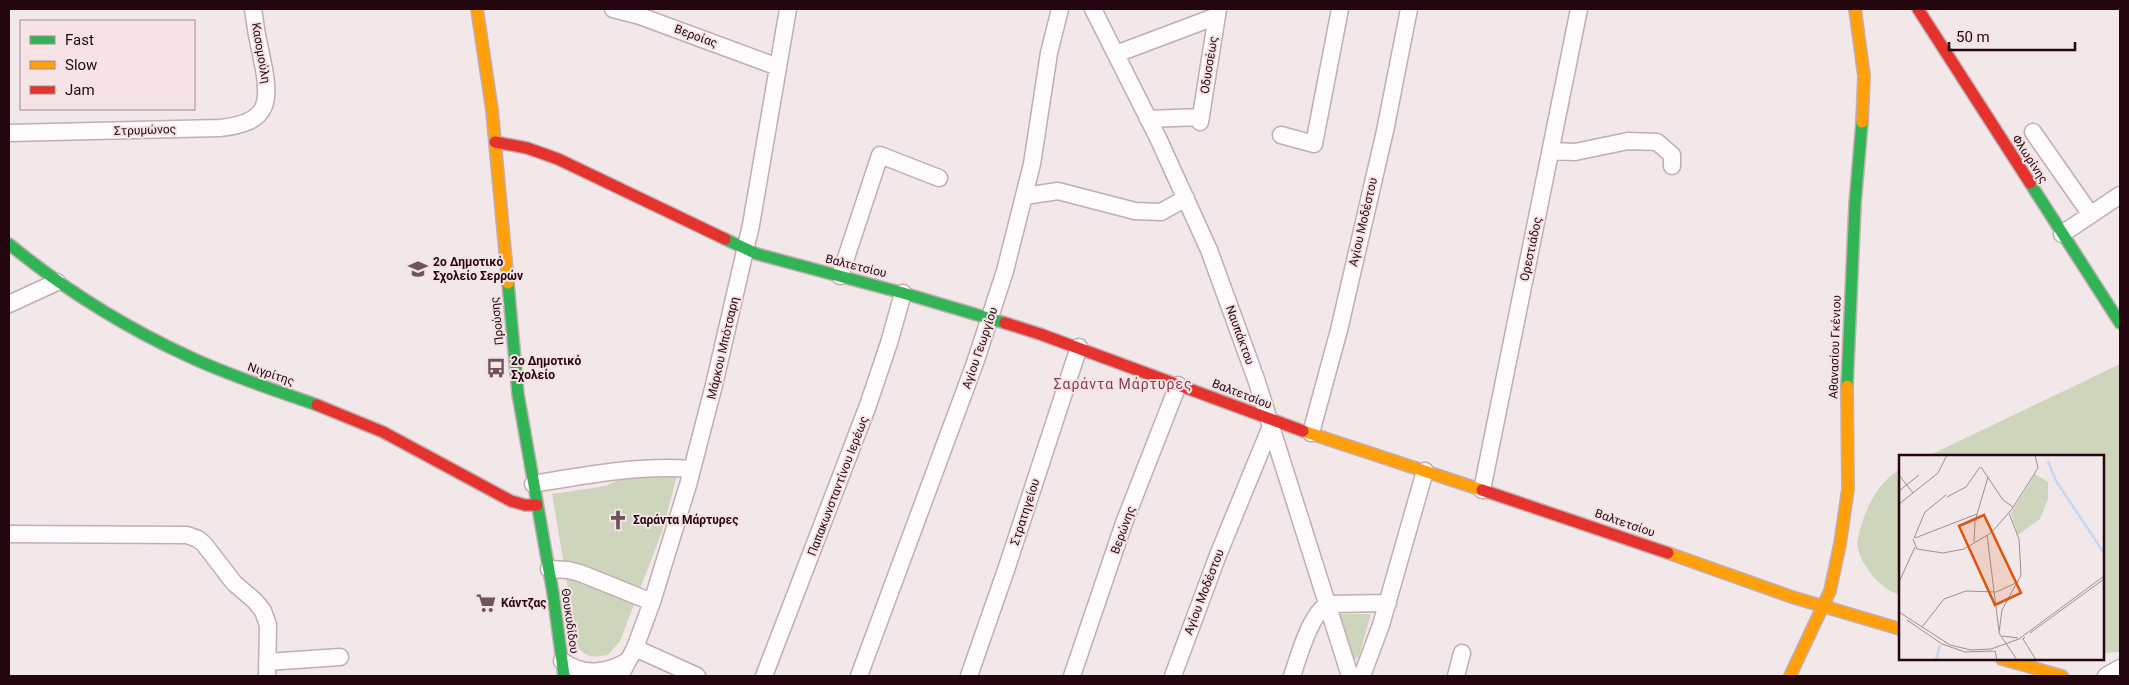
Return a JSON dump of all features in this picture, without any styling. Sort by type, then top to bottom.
[{"type":"street","name":"Κασομούλη","points":[[253,9],[267,83],[267,98]]},
{"type":"street","name":"Προύσης","points":[[477,9],[489,82],[517,386],[549,569]]},
{"type":"street","name":"Βεροίας","points":[[613,9],[648,19],[778,67]]},
{"type":"street","name":"Μάρκου Μπότσαρη","points":[[620,676],[632,655],[652,602],[692,469],[746,250],[788,9]]},
{"type":"street","name":"Αγίου Γεωργίου","points":[[859,676],[887,606],[991,318],[1025,196],[1038,132],[1049,53],[1060,9]]},
{"type":"street","name":"Ναυπάκτου","points":[[1092,9],[1186,198],[1220,278],[1270,423],[1328,604],[1363,675]]},
{"type":"street","points":[[1281,134],[1314,144],[1340,9]]},
{"type":"street","name":"Αγίου Μοδέστου","points":[[1311,433],[1338,330],[1380,150],[1409,9]]},
{"type":"street","name":"Ορεστιάδος","points":[[1482,490],[1579,9]]},
{"type":"street","name":"Αθανασίου Γκένιου","points":[[1790,676],[1830,590],[1840,544],[1848,489],[1847,376],[1855,204],[1862,127],[1864,76],[1854,9]]},
{"type":"street","name":"Φλωρίνης","points":[[1918,9],[2120,323]]},
{"type":"street","points":[[1116,54],[1218,12]]},
{"type":"street","name":"Οδυσσέως","points":[[1148,119],[1200,119],[1218,12]]},
{"type":"street","name":"Στρυμώνος","points":[[9,132],[237,126],[258,116],[264,109],[267,98]]},
{"type":"street","points":[[2033,132],[2091,215]]},
{"type":"street","points":[[1551,151],[1575,152],[1628,141],[1657,142],[1672,155],[1672,166]]},
{"type":"street","name":"Βαλτετσίου","points":[[495,142],[540,152],[580,168],[746,250],[903,292],[991,318],[1079,347],[1270,423],[1311,433],[1823,607],[1899,629]]},
{"type":"street","points":[[840,276],[880,155],[939,178]]},
{"type":"street","points":[[1025,196],[1058,191],[1135,211],[1161,212],[1186,198]]},
{"type":"street","points":[[2062,234],[2120,195]]},
{"type":"street","name":"Νιγρίτης","points":[[9,244],[57,282],[132,326],[196,359],[244,380],[307,401],[365,424],[511,501],[525,506],[537,505]]},
{"type":"street","points":[[9,304],[57,282]]},
{"type":"street","name":"Παπακωνσταντίνου Ιερέως","points":[[764,676],[867,408],[889,343],[903,292]]},
{"type":"street","name":"Στρατηγείου","points":[[969,676],[1079,347]]},
{"type":"street","name":"Βερώνης","points":[[1072,676],[1124,523],[1178,385]]},
{"type":"street","name":"Αγίου Μοδέστου","points":[[1173,676],[1270,423]]},
{"type":"street","points":[[533,484],[630,468],[692,469]]},
{"type":"street","points":[[1363,675],[1388,602],[1424,471]]},
{"type":"street","points":[[9,534],[194,537],[204,544],[234,583],[255,601],[264,613],[268,625],[267,669],[340,657]]},
{"type":"street","points":[[549,569],[580,573],[652,602]]},
{"type":"street","name":"Θουκυδίδου","points":[[549,569],[563,669]]},
{"type":"street","points":[[1292,676],[1314,620],[1319,611],[1328,604],[1388,602]]},
{"type":"street","points":[[1456,676],[1462,653]]},
{"type":"street","points":[[563,669],[591,673],[613,668],[632,655],[697,676]]},
{"type":"street","points":[[2006,660],[2062,676]]},
{"type":"street","points":[[2106,676],[2120,668]]},
{"type":"green space","points":[[2120,364],[2120,652],[2104,653],[2104,455],[1930,455]]},
{"type":"green space","points":[[1899,470],[1899,595],[1885,587],[1872,575],[1862,559],[1857,543],[1866,511],[1871,501],[1891,476]]},
{"type":"green space","points":[[678,472],[662,532],[620,641],[608,655],[595,657],[585,654],[578,647],[552,494],[606,486],[624,477]]},
{"type":"green space","points":[[1338,614],[1371,614],[1359,656],[1356,659],[1352,657]]},
{"type":"traffic: fast","points":[[1847,386],[1855,204],[1862,122]]},
{"type":"traffic: fast","points":[[2030,183],[2120,323]]},
{"type":"traffic: fast","points":[[725,239],[757,254],[903,293],[1005,323]]},
{"type":"traffic: fast","points":[[9,244],[74,292],[143,334],[223,371],[317,405]]},
{"type":"traffic: fast","points":[[508,283],[518,394],[553,593],[564,676]]},
{"type":"traffic: slow","points":[[477,9],[492,110],[508,283]]},
{"type":"traffic: slow","points":[[1855,9],[1864,76],[1862,122]]},
{"type":"traffic: slow","points":[[1790,676],[1830,591],[1840,544],[1848,489],[1847,386]]},
{"type":"traffic: slow","points":[[1303,431],[1482,490]]},
{"type":"traffic: slow","points":[[1668,553],[1792,597],[1899,629]]},
{"type":"traffic: slow","points":[[2006,660],[2062,676]]},
{"type":"traffic: jam","points":[[1918,9],[2030,183]]},
{"type":"traffic: jam","points":[[495,142],[527,148],[558,159],[725,239]]},
{"type":"traffic: jam","points":[[1005,323],[1040,334],[1303,431]]},
{"type":"traffic: jam","points":[[317,405],[383,432],[511,501],[525,505],[537,505]]},
{"type":"traffic: jam","points":[[1482,490],[1668,553]]},
{"type":"place","name":"2ο Δημοτικό Σχολείο Σερρών","points":[[418,269]]},
{"type":"place","name":"2ο Δημοτικό Σχολείο","points":[[496,368]]},
{"type":"place","name":"Σαράντα Μάρτυρες","points":[[618,520]]},
{"type":"place","name":"Κάντζας","points":[[486,603]]},
{"type":"district","name":"Σαράντα Μάρτυρες","points":[[1123,384]]}]
